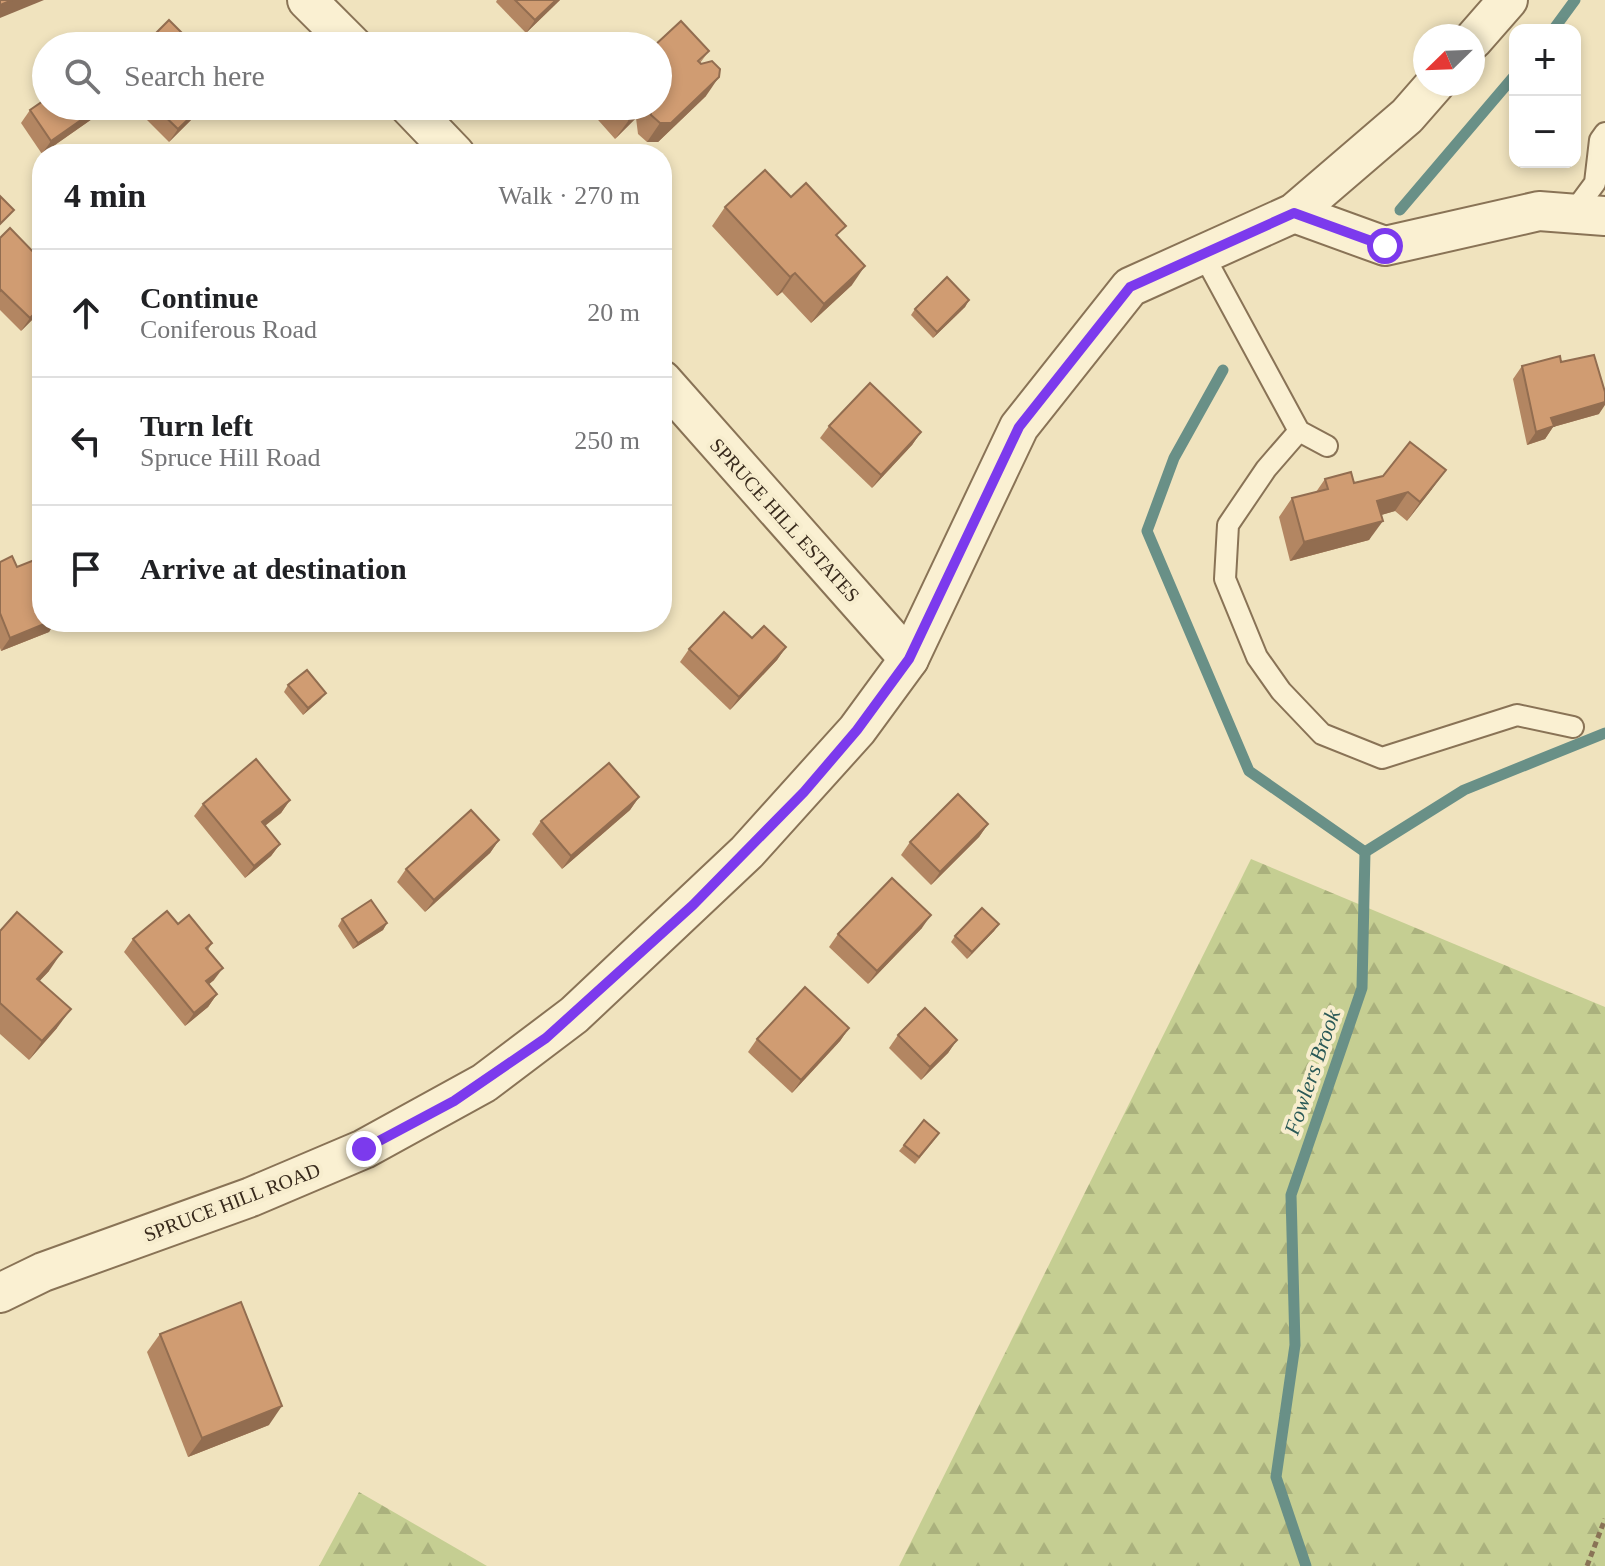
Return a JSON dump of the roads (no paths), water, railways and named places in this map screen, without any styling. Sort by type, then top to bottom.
[{"type":"street","points":[[307,0],[339,32]]},
{"type":"street","points":[[1485,26],[1508,0]]},
{"type":"street","name":"SPRUCE HILL ROAD","points":[[0,1293],[43,1272],[327,1166],[427,1117],[484,1083],[599,994],[747,852],[840,750],[909,659],[1019,427],[1130,287],[1294,213],[1407,116],[1424,96]]},
{"type":"street","points":[[422,120],[445,144]]},
{"type":"street","points":[[1294,213],[1385,246],[1594,200]]},
{"type":"street","name":"SPRUCE HILL ESTATES","points":[[672,391],[909,659]]},
{"type":"lane","points":[[1594,200],[1600,140],[1605,133]]},
{"type":"lane","points":[[1203,254],[1299,431],[1327,446]]},
{"type":"lane","points":[[1299,431],[1266,469],[1228,525],[1225,579],[1257,657],[1281,691],[1322,734],[1382,758],[1517,715],[1573,727]]},
{"type":"waterway","points":[[1557,24],[1575,0]]},
{"type":"waterway","points":[[1400,210],[1509,82]]},
{"type":"waterway","points":[[1223,370],[1174,458],[1147,531],[1249,771],[1365,852]]},
{"type":"waterway","name":"Fowlers Brook","points":[[1365,852],[1464,790],[1605,733]]},
{"type":"waterway","name":"Fowlers Brook","points":[[1306,1566],[1276,1477],[1295,1345],[1291,1195],[1362,988],[1365,852]]}]
